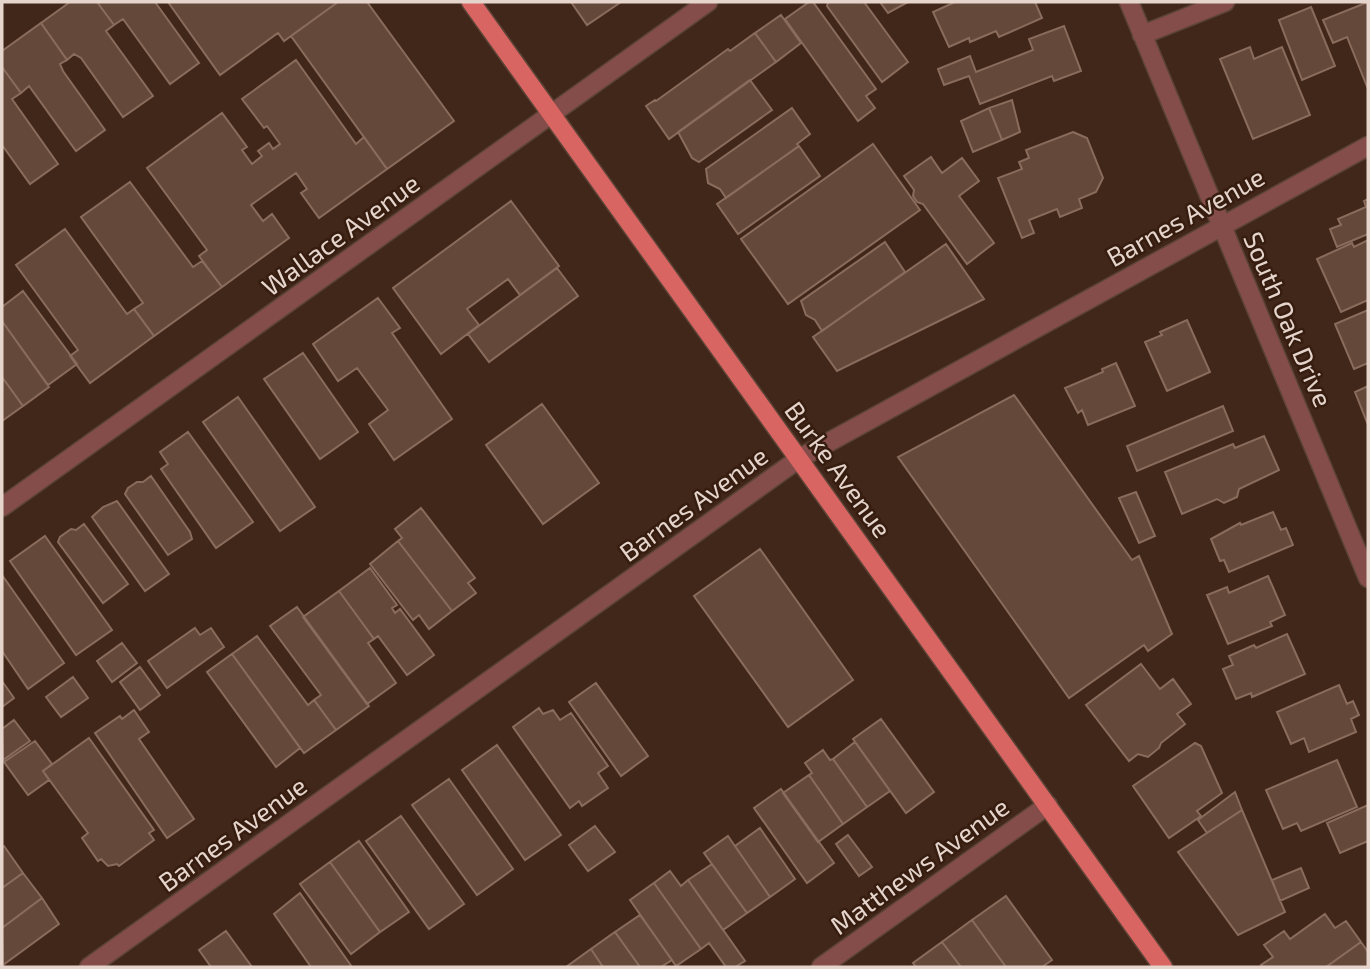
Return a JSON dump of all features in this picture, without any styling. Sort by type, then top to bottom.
[{"type":"main road","name":"Burke Avenue","points":[[471,2],[1163,967]]},
{"type":"street","name":"Wallace Avenue","points":[[2,508],[708,2]]},
{"type":"street","name":"South Oak Drive","points":[[1129,2],[1368,578]]},
{"type":"street","points":[[1142,35],[1225,2]]},
{"type":"street","name":"Barnes Avenue","points":[[89,967],[800,458],[1368,146]]},
{"type":"street","name":"Matthews Avenue","points":[[821,967],[1048,805]]},
{"type":"building","points":[[70,2],[97,2],[114,25],[106,31],[153,96],[123,117],[81,58],[74,54],[67,60],[41,23]]},
{"type":"building","points":[[97,2],[155,2],[199,63],[170,84],[123,19],[114,25]]},
{"type":"building","points":[[168,2],[338,2],[284,41],[278,33],[220,75]]},
{"type":"building","points":[[338,2],[367,2],[454,121],[387,169],[291,36]]},
{"type":"building","points":[[571,2],[621,2],[587,25]]},
{"type":"building","points":[[813,2],[876,89],[866,96],[875,108],[858,121],[785,19]]},
{"type":"building","points":[[828,2],[864,2],[908,62],[882,82],[827,6]]},
{"type":"building","points":[[880,2],[908,2],[888,13]]},
{"type":"building","points":[[955,2],[1035,2],[1042,18],[999,37],[996,31],[949,47],[933,12]]},
{"type":"building","points":[[1368,2],[1368,89],[1347,37],[1333,43],[1323,20]]},
{"type":"building","points":[[1311,7],[1335,66],[1302,80],[1279,20]]},
{"type":"building","points":[[781,15],[801,43],[776,62],[755,33]]},
{"type":"building","points":[[41,23],[67,60],[60,64],[63,71],[105,130],[76,151],[29,86],[21,93],[2,67],[2,51]]},
{"type":"building","points":[[1064,26],[1081,71],[1054,81],[1052,76],[980,104],[969,76],[944,85],[938,69],[970,56],[976,72],[1033,50],[1029,39]]},
{"type":"building","points":[[755,33],[776,62],[669,139],[646,106]]},
{"type":"building","points":[[1250,47],[1254,59],[1282,47],[1310,115],[1253,139],[1220,59]]},
{"type":"building","points":[[296,60],[356,144],[364,137],[387,169],[319,218],[301,193],[307,189],[296,173],[251,205],[263,221],[272,214],[289,238],[222,287],[199,256],[207,250],[147,168],[222,113],[247,147],[242,150],[252,164],[262,156],[258,151],[269,143],[273,149],[280,144],[242,99]]},
{"type":"building","points":[[2,67],[21,93],[12,99],[58,164],[30,184],[2,145]]},
{"type":"building","points":[[750,80],[772,110],[699,162],[692,158],[678,132]]},
{"type":"building","points":[[1012,100],[1020,132],[1002,140],[989,108]]},
{"type":"building","points":[[792,108],[810,134],[797,144],[799,146],[726,198],[720,189],[708,183],[706,169]]},
{"type":"building","points":[[989,108],[1002,140],[973,152],[961,121]]},
{"type":"building","points":[[1073,132],[1087,138],[1103,178],[1096,192],[1079,199],[1082,208],[1060,217],[1057,209],[1029,220],[1034,233],[1022,238],[998,178],[1022,169],[1019,162],[1029,158],[1026,150]]},
{"type":"building","points":[[873,144],[920,210],[788,304],[741,239]]},
{"type":"building","points":[[799,146],[820,176],[738,234],[717,204]]},
{"type":"building","points":[[931,157],[942,173],[962,158],[979,181],[959,196],[994,243],[967,264],[923,204],[917,202],[913,196],[914,190],[904,176]]},
{"type":"building","points":[[130,182],[193,267],[202,261],[222,287],[154,336],[134,309],[143,303],[81,217]]},
{"type":"building","points":[[1368,199],[1368,234],[1337,247],[1330,229],[1341,225],[1338,219],[1366,207],[1364,201]]},
{"type":"building","points":[[511,201],[559,266],[520,295],[508,279],[467,309],[479,325],[441,354],[393,288]]},
{"type":"building","points":[[65,229],[127,314],[134,309],[154,336],[90,383],[70,356],[78,350],[16,265]]},
{"type":"building","points":[[1368,240],[1368,300],[1341,312],[1317,259],[1352,243],[1354,247]]},
{"type":"building","points":[[885,242],[905,272],[822,331],[815,320],[806,315],[801,301]]},
{"type":"building","points":[[946,244],[984,299],[837,371],[813,337]]},
{"type":"building","points":[[557,268],[578,296],[489,362],[468,334]]},
{"type":"building","points":[[23,291],[77,364],[48,385],[2,321],[2,307]]},
{"type":"building","points":[[378,298],[400,328],[392,333],[452,419],[394,460],[369,424],[388,410],[357,368],[338,381],[313,344]]},
{"type":"building","points":[[1368,310],[1368,363],[1354,369],[1335,324]]},
{"type":"building","points":[[1187,320],[1210,372],[1167,391],[1145,342]]},
{"type":"building","points":[[2,321],[49,387],[23,406],[2,377]]},
{"type":"building","points":[[303,353],[358,432],[320,459],[264,379]]},
{"type":"building","points":[[1116,363],[1135,406],[1088,425],[1082,410],[1078,413],[1065,388],[1103,372],[1102,369]]},
{"type":"building","points":[[2,377],[23,406],[2,421]]},
{"type":"building","points":[[1368,386],[1368,425],[1355,392]]},
{"type":"building","points":[[1014,395],[1132,560],[1139,556],[1172,634],[1148,651],[1144,645],[1069,698],[898,457]]},
{"type":"building","points":[[238,397],[315,507],[280,531],[203,422]]},
{"type":"building","points":[[542,404],[599,483],[543,524],[486,445]]},
{"type":"building","points":[[1223,406],[1233,431],[1137,471],[1127,446]]},
{"type":"building","points":[[188,432],[253,522],[216,548],[161,469],[168,464],[160,452]]},
{"type":"building","points":[[1264,436],[1279,470],[1239,489],[1237,497],[1224,503],[1217,499],[1182,514],[1165,472],[1233,444],[1235,448]]},
{"type":"building","points":[[151,476],[190,532],[192,539],[168,555],[125,494],[128,488]]},
{"type":"building","points":[[1136,492],[1155,536],[1139,543],[1119,498]]},
{"type":"building","points":[[117,501],[169,574],[145,591],[92,517],[103,507]]},
{"type":"building","points":[[421,508],[475,578],[468,583],[476,593],[452,611],[398,541],[402,538],[395,529]]},
{"type":"building","points":[[1273,512],[1281,530],[1286,528],[1293,545],[1229,572],[1224,560],[1220,561],[1211,539],[1240,523],[1241,525]]},
{"type":"building","points":[[84,524],[128,584],[103,603],[58,542],[60,537],[71,529],[76,530]]},
{"type":"building","points":[[45,536],[112,630],[76,655],[10,561]]},
{"type":"building","points":[[398,541],[452,611],[429,629],[419,615],[413,620],[370,564]]},
{"type":"building","points":[[760,549],[853,680],[788,727],[694,596]]},
{"type":"building","points":[[370,568],[397,605],[392,608],[395,613],[400,609],[434,655],[407,675],[378,636],[374,639],[339,591]]},
{"type":"building","points":[[2,575],[64,663],[28,689],[2,651]]},
{"type":"building","points":[[1268,576],[1285,615],[1270,622],[1272,626],[1228,644],[1207,595],[1227,587],[1229,593]]},
{"type":"building","points":[[339,591],[374,639],[368,643],[396,683],[367,704],[303,617]]},
{"type":"building","points":[[297,607],[369,706],[336,730],[314,700],[321,695],[270,626]]},
{"type":"building","points":[[195,628],[200,635],[211,628],[224,647],[167,688],[148,661]]},
{"type":"building","points":[[1287,634],[1305,674],[1252,697],[1251,693],[1236,699],[1223,669],[1233,665],[1229,656]]},
{"type":"building","points":[[257,636],[308,705],[314,700],[336,730],[304,753],[232,654]]},
{"type":"building","points":[[122,643],[137,663],[112,682],[97,661]]},
{"type":"building","points":[[232,654],[300,748],[276,767],[207,672]]},
{"type":"building","points":[[1141,664],[1160,689],[1173,679],[1191,704],[1177,714],[1185,724],[1161,743],[1159,748],[1148,757],[1138,754],[1129,761],[1086,705]]},
{"type":"building","points":[[140,667],[160,695],[140,710],[120,682]]},
{"type":"building","points":[[73,677],[88,698],[61,717],[46,697]]},
{"type":"building","points":[[2,681],[14,698],[2,707]]},
{"type":"building","points":[[596,683],[648,756],[621,776],[569,702]]},
{"type":"building","points":[[1339,685],[1347,704],[1353,701],[1359,715],[1351,719],[1356,732],[1309,752],[1304,738],[1291,744],[1277,712]]},
{"type":"building","points":[[539,708],[543,714],[553,710],[560,720],[571,713],[608,766],[598,773],[608,788],[582,806],[579,801],[570,808],[513,727]]},
{"type":"building","points":[[134,710],[149,732],[139,739],[194,819],[167,838],[95,733]]},
{"type":"building","points":[[881,719],[934,792],[906,813],[853,739]]},
{"type":"building","points":[[14,720],[30,741],[3,760],[2,729]]},
{"type":"building","points":[[89,738],[154,830],[149,833],[154,840],[119,866],[108,866],[101,859],[98,861],[82,838],[88,833],[43,771]]},
{"type":"building","points":[[35,741],[52,764],[43,771],[49,780],[28,795],[4,762]]},
{"type":"building","points":[[855,742],[890,791],[867,807],[833,759]]},
{"type":"building","points":[[1195,743],[1201,746],[1222,793],[1197,811],[1201,816],[1169,838],[1133,786]]},
{"type":"building","points":[[497,745],[561,835],[525,860],[462,770]]},
{"type":"building","points":[[823,750],[830,760],[833,759],[867,807],[843,824],[809,775],[812,773],[805,763]]},
{"type":"building","points":[[1337,760],[1357,807],[1301,831],[1297,823],[1283,829],[1266,790]]},
{"type":"building","points":[[809,775],[843,824],[818,842],[783,793]]},
{"type":"building","points":[[449,779],[513,869],[477,895],[412,805]]},
{"type":"building","points":[[781,789],[834,863],[807,883],[754,808]]},
{"type":"building","points":[[1235,792],[1242,810],[1207,833],[1198,820]]},
{"type":"building","points":[[1368,805],[1368,841],[1340,853],[1327,823]]},
{"type":"building","points":[[1242,810],[1285,912],[1238,935],[1178,852]]},
{"type":"building","points":[[401,816],[464,904],[429,929],[366,841]]},
{"type":"building","points":[[595,826],[615,852],[588,871],[569,845]]},
{"type":"building","points":[[760,828],[795,879],[770,897],[735,846]]},
{"type":"building","points":[[848,835],[872,867],[859,876],[836,844]]},
{"type":"building","points":[[728,836],[770,897],[747,913],[704,853]]},
{"type":"building","points":[[359,841],[409,912],[380,932],[330,862]]},
{"type":"building","points":[[4,846],[23,873],[2,888],[2,847]]},
{"type":"building","points":[[330,862],[380,932],[351,954],[300,884]]},
{"type":"building","points":[[712,864],[747,913],[723,930],[688,880]]},
{"type":"building","points":[[1301,868],[1309,888],[1280,901],[1272,880]]},
{"type":"building","points":[[670,871],[681,886],[688,880],[745,961],[735,967],[726,967],[709,943],[701,949],[654,883]]},
{"type":"building","points":[[23,873],[42,898],[2,928],[2,888]]},
{"type":"building","points":[[654,883],[701,949],[676,966],[630,900]]},
{"type":"building","points":[[300,893],[352,967],[311,967],[274,914]]},
{"type":"building","points":[[1006,896],[1052,960],[1042,967],[1006,967],[972,920]]},
{"type":"building","points":[[42,898],[59,924],[3,965],[2,928]]},
{"type":"building","points":[[1325,914],[1335,928],[1346,921],[1361,942],[1326,967],[1261,965],[1273,957],[1264,945],[1284,931],[1290,939]]},
{"type":"building","points":[[640,915],[672,960],[661,967],[640,967],[615,932]]},
{"type":"building","points":[[972,920],[1006,967],[961,967],[942,942]]},
{"type":"building","points":[[226,931],[252,967],[211,967],[199,950]]},
{"type":"building","points":[[615,932],[640,967],[603,967],[591,949]]},
{"type":"building","points":[[942,942],[961,967],[916,967],[913,963]]},
{"type":"building","points":[[1361,942],[1368,952],[1368,967],[1326,967]]},
{"type":"building","points":[[591,949],[603,967],[566,967]]}]
